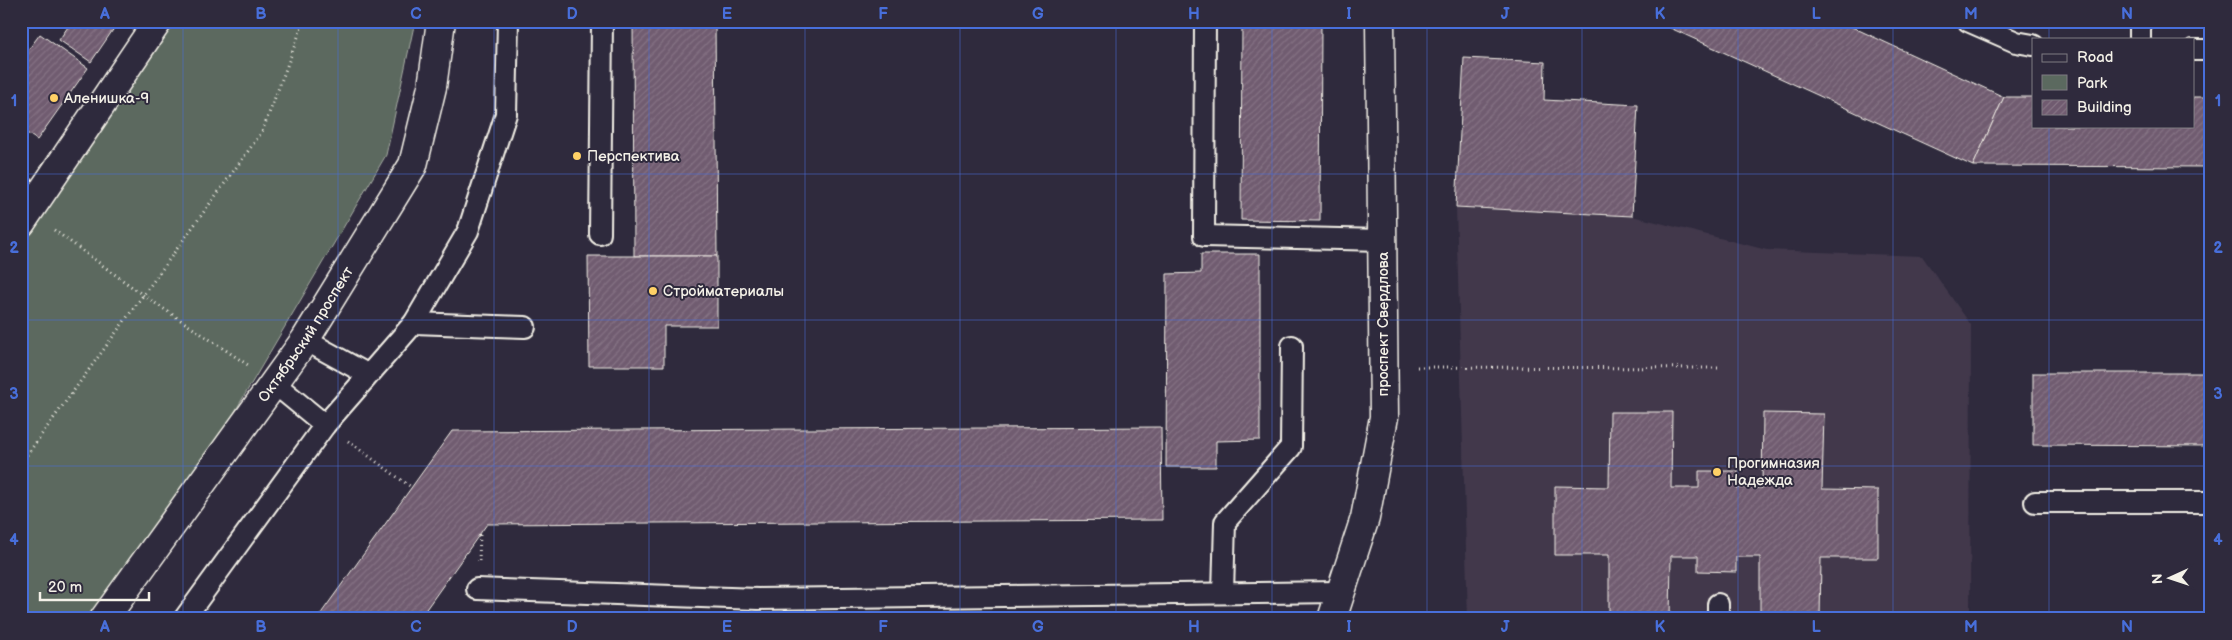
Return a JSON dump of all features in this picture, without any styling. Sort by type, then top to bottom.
[{"type":"street","points":[[26,217],[158,21]]},
{"type":"street","name":"Октябрьский проспект","points":[[104,619],[305,340],[413,165],[432,87],[441,21]]},
{"type":"street","name":"проспект Свердлова","points":[[1332,619],[1365,518],[1384,416],[1380,21]]},
{"type":"lane","points":[[184,619],[325,425],[367,374],[414,323],[468,232],[506,114],[508,21]]},
{"type":"lane","points":[[600,234],[602,21]]},
{"type":"lane","points":[[1205,21],[1204,236],[1383,240]]},
{"type":"lane","points":[[1968,21],[2016,42],[2032,46]]},
{"type":"lane","points":[[2140,21],[2140,38]]},
{"type":"lane","points":[[2194,50],[2211,50]]},
{"type":"lane","points":[[414,323],[525,327]]},
{"type":"lane","points":[[305,340],[367,374]]},
{"type":"lane","points":[[1223,593],[1224,522],[1291,447],[1292,346]]},
{"type":"lane","points":[[275,384],[325,425]]},
{"type":"lane","points":[[2035,502],[2211,502]]},
{"type":"lane","points":[[477,589],[758,599],[1340,592]]},
{"type":"path","points":[[21,463],[262,132],[304,21]]},
{"type":"path","points":[[26,217],[275,384]]},
{"type":"path","points":[[1384,367],[1720,368]]},
{"type":"path","points":[[325,425],[411,487]]},
{"type":"shaded area","name":"Прогимназия Надежда","points":[[1456,207],[1632,216],[1767,250],[1922,256],[1971,325],[1970,619],[1468,619]]},
{"type":"green space","points":[[165,21],[415,21],[386,155],[224,430],[87,619],[21,619],[21,224]]},
{"type":"building","points":[[72,21],[119,21],[91,62],[59,40]]},
{"type":"building","points":[[633,21],[715,21],[717,256],[634,256]]},
{"type":"building","points":[[1242,21],[1321,21],[1320,221],[1241,220]]},
{"type":"building","points":[[1655,21],[1839,21],[2004,97],[1973,166]]},
{"type":"building","points":[[40,34],[88,68],[37,140],[21,129],[21,60]]},
{"type":"building","points":[[1464,58],[1545,62],[1544,100],[1638,105],[1632,216],[1456,207]]},
{"type":"building","points":[[2004,97],[2032,97],[2032,128],[2194,128],[2194,97],[2211,97],[2211,167],[1973,166]]},
{"type":"building","points":[[1201,254],[1260,254],[1260,440],[1216,441],[1216,467],[1166,467],[1167,274],[1201,273]]},
{"type":"building","name":"Стройматериалы","points":[[588,256],[717,256],[717,326],[664,326],[664,366],[589,366]]},
{"type":"building","points":[[2033,373],[2211,373],[2211,446],[2033,445]]},
{"type":"building","points":[[1610,412],[1672,412],[1671,488],[1699,488],[1699,471],[1738,471],[1737,488],[1762,488],[1763,413],[1824,414],[1822,489],[1878,490],[1878,558],[1821,558],[1820,619],[1760,619],[1760,557],[1736,557],[1736,572],[1698,571],[1698,556],[1671,556],[1670,619],[1609,619],[1609,555],[1555,555],[1555,486],[1609,487]]},
{"type":"building","points":[[1161,427],[1162,520],[487,524],[419,619],[317,619],[452,431]]},
{"type":"place","name":"Аленишка-9","points":[[54,98]]},
{"type":"place","name":"Перспектива","points":[[577,156]]},
{"type":"place","name":"Стройматериалы","points":[[653,291]]},
{"type":"place","name":"Прогимназия Надежда","points":[[1717,472]]}]
